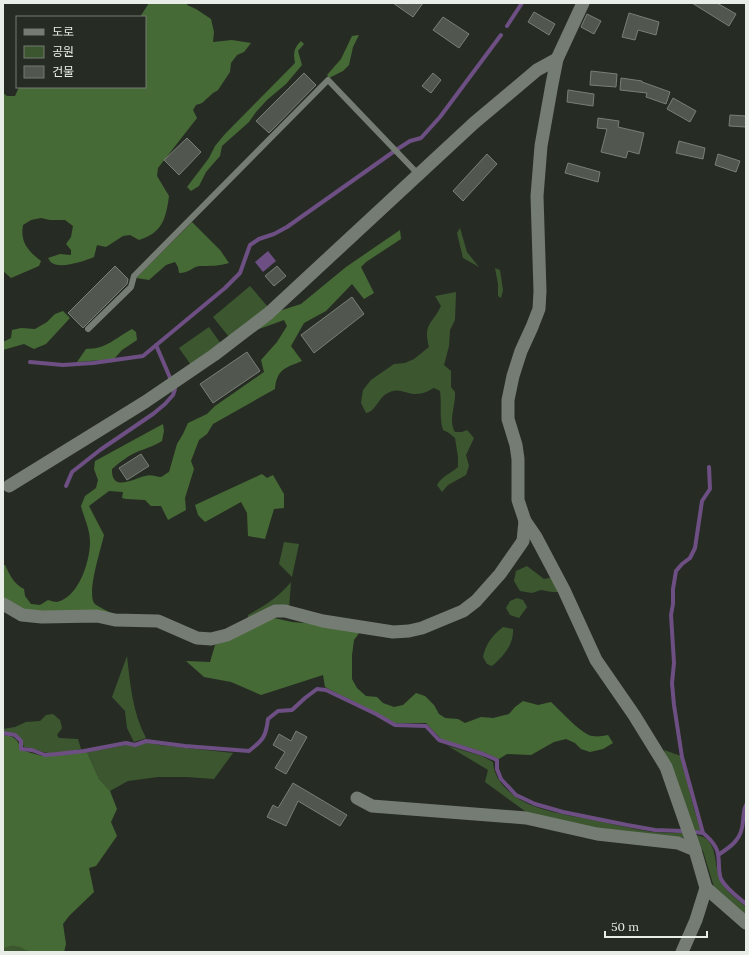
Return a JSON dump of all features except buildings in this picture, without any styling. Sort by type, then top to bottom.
[{"type":"street","points":[[583,3],[557,59],[541,146],[537,196],[540,291],[538,309],[521,351],[513,376],[508,400],[508,418],[518,459],[518,500],[525,521],[536,537],[564,590],[596,660],[634,715],[666,767],[696,850],[706,888],[696,920],[682,952]]},
{"type":"street","points":[[9,486],[145,402],[214,355],[269,312],[474,123],[537,70],[557,59]]},
{"type":"street","points":[[3,604],[22,615],[97,616],[115,620],[158,621],[197,638],[211,638],[227,635],[280,611],[323,621],[393,632],[409,631],[422,628],[463,611],[476,600],[500,574],[523,540],[525,521]]},
{"type":"street","points":[[357,798],[372,806],[526,818],[597,834],[678,843],[696,850]]},
{"type":"street","points":[[706,888],[746,923]]},
{"type":"lane","points":[[88,329],[131,287],[134,276],[328,80],[418,174]]},
{"type":"green space","points":[[149,3],[187,3],[187,5],[211,19],[214,32],[213,42],[232,40],[251,43],[244,52],[237,55],[231,63],[230,72],[218,90],[202,103],[196,105],[193,110],[197,118],[158,168],[157,176],[169,196],[162,224],[158,229],[147,237],[139,240],[130,235],[123,236],[106,247],[97,245],[94,257],[73,264],[56,265],[48,258],[60,254],[71,255],[71,250],[66,244],[71,237],[73,226],[65,220],[50,220],[41,218],[31,220],[23,225],[22,231],[24,241],[32,254],[41,261],[39,266],[11,278],[3,271],[3,93],[7,96],[15,96],[19,88],[146,88],[146,16],[141,16]]},
{"type":"green space","points":[[359,35],[353,47],[349,65],[343,71],[329,78],[327,75],[341,59],[352,36]]},
{"type":"green space","points":[[301,41],[304,44],[298,51],[302,65],[286,84],[267,100],[249,122],[222,146],[220,156],[206,172],[199,186],[191,191],[187,187],[209,158],[215,146],[295,63],[295,51]]},
{"type":"green space","points":[[192,222],[220,250],[229,263],[200,266],[186,272],[179,273],[175,262],[166,265],[149,280],[136,278]]},
{"type":"green space","points":[[460,228],[467,252],[479,267],[463,258],[457,233]]},
{"type":"green space","points":[[400,230],[401,239],[366,262],[361,267],[374,293],[364,299],[352,284],[326,311],[304,323],[291,346],[302,361],[280,373],[275,389],[213,424],[207,434],[199,440],[191,461],[194,469],[185,498],[186,510],[168,520],[161,506],[151,506],[145,500],[122,498],[123,492],[109,491],[89,506],[104,535],[93,580],[92,597],[96,605],[115,616],[30,612],[3,599],[3,565],[5,565],[14,581],[24,589],[25,596],[31,604],[40,605],[48,600],[57,602],[65,599],[77,586],[82,577],[88,559],[90,537],[81,506],[85,496],[96,488],[98,480],[94,469],[95,461],[163,424],[164,431],[162,441],[135,453],[112,469],[115,480],[119,482],[130,481],[147,475],[161,477],[169,472],[177,444],[188,423],[207,414],[215,406],[264,372],[261,360],[277,342],[287,326],[284,320],[259,329],[257,326],[279,311],[301,304],[346,267]]},
{"type":"green space","points":[[495,268],[500,270],[503,290],[501,298],[498,296],[498,284]]},
{"type":"green space","points":[[250,286],[268,307],[229,337],[213,317]]},
{"type":"green space","points":[[456,292],[455,320],[450,330],[449,346],[444,365],[451,371],[451,387],[455,392],[452,423],[455,432],[467,430],[474,438],[466,455],[469,466],[466,475],[448,485],[442,492],[437,485],[444,477],[458,467],[458,457],[455,438],[443,430],[441,420],[440,391],[434,388],[419,394],[412,394],[398,390],[390,392],[383,396],[372,410],[366,413],[361,403],[363,390],[371,380],[394,364],[405,363],[414,359],[429,347],[427,339],[428,328],[441,306],[435,296]]},
{"type":"green space","points":[[63,311],[70,318],[46,344],[34,349],[24,344],[3,350],[3,342],[11,338],[12,330],[21,328],[35,329],[47,322],[55,314]]},
{"type":"green space","points":[[209,327],[221,344],[191,365],[179,348]]},
{"type":"green space","points":[[132,329],[136,332],[137,340],[122,350],[114,359],[77,362],[86,349],[93,349],[105,345]]},
{"type":"green space","points":[[262,474],[267,478],[273,475],[284,494],[284,508],[274,509],[265,539],[248,536],[247,513],[241,502],[205,522],[198,515],[195,505]]},
{"type":"green space","points":[[284,542],[299,544],[292,577],[279,564]]},
{"type":"green space","points":[[527,566],[544,579],[554,577],[561,592],[541,590],[532,593],[520,591],[514,581],[516,571]]},
{"type":"green space","points":[[291,582],[289,609],[248,621],[248,615],[276,597]]},
{"type":"green space","points":[[517,598],[523,600],[527,607],[519,618],[510,615],[506,608],[510,601]]},
{"type":"green space","points":[[274,618],[360,632],[354,640],[352,655],[352,679],[357,688],[366,696],[377,697],[383,703],[394,707],[403,705],[416,693],[425,696],[434,705],[439,714],[445,718],[458,719],[465,723],[481,717],[493,718],[509,714],[523,701],[538,705],[551,702],[582,731],[592,736],[608,735],[613,743],[603,749],[590,752],[581,749],[575,743],[566,739],[554,742],[531,755],[507,754],[499,759],[483,752],[441,739],[426,723],[395,723],[325,687],[323,675],[261,695],[231,682],[204,677],[186,661],[210,662],[215,645]]},
{"type":"green space","points":[[503,627],[513,629],[512,640],[504,654],[492,666],[487,664],[483,657],[484,652],[490,640]]},
{"type":"green space","points":[[127,656],[135,709],[146,738],[134,742],[127,728],[125,711],[112,697]]},
{"type":"green space","points":[[53,714],[60,720],[62,728],[57,735],[59,738],[78,739],[81,749],[61,753],[46,752],[24,747],[21,739],[17,735],[3,732],[3,729],[15,727],[26,722],[40,721],[46,715]]},
{"type":"green space","points":[[3,735],[10,736],[15,739],[21,750],[42,756],[87,752],[99,779],[110,791],[117,809],[111,822],[117,836],[96,866],[89,868],[94,892],[69,916],[63,924],[66,944],[64,952],[37,953],[15,946],[3,949]]},
{"type":"green space","points":[[146,742],[159,745],[233,753],[214,779],[158,777],[128,781],[110,791],[99,779],[87,752],[127,745],[135,746]]},
{"type":"green space","points":[[448,746],[482,756],[493,762],[498,778],[505,788],[519,799],[535,807],[644,831],[660,833],[686,833],[687,838],[609,831],[529,814],[485,782],[488,770]]},
{"type":"green space","points":[[664,750],[681,756],[701,831],[692,830]]},
{"type":"green space","points":[[695,835],[708,840],[712,846],[720,880],[728,891],[746,907],[746,916],[714,887],[703,851]]},
{"type":"green space","points":[[15,945],[32,952],[3,952],[3,949],[7,946]]},
{"type":"shaded area","points":[[268,251],[276,261],[263,272],[255,262]]},
{"type":"waterway","points":[[507,26],[522,3]]},
{"type":"waterway","points":[[30,362],[63,365],[93,363],[143,356],[225,288],[240,273],[250,245],[259,239],[274,234],[287,227],[396,150],[410,141],[421,138],[440,117],[501,35]]},
{"type":"waterway","points":[[156,345],[171,380]]},
{"type":"waterway","points":[[66,486],[72,472],[100,450],[153,414],[173,395],[175,389]]},
{"type":"waterway","points":[[703,833],[682,757],[674,705],[672,683],[674,663],[671,615],[676,571],[690,558],[695,548],[702,501],[710,489],[709,467]]},
{"type":"waterway","points":[[3,733],[15,735],[21,741],[21,749],[32,750],[45,755],[84,751],[126,743],[135,745],[146,741],[185,746],[249,751],[263,738],[268,719],[278,711],[292,710],[317,689],[326,690],[376,714],[395,725],[426,726],[439,740],[497,760],[497,769],[501,779],[516,795],[535,804],[563,812],[627,825],[655,830],[682,831]]},
{"type":"waterway","points":[[718,855],[732,845],[741,833],[746,805]]},
{"type":"waterway","points":[[696,832],[703,833],[709,838],[716,848],[719,871],[723,883],[746,904]]}]
